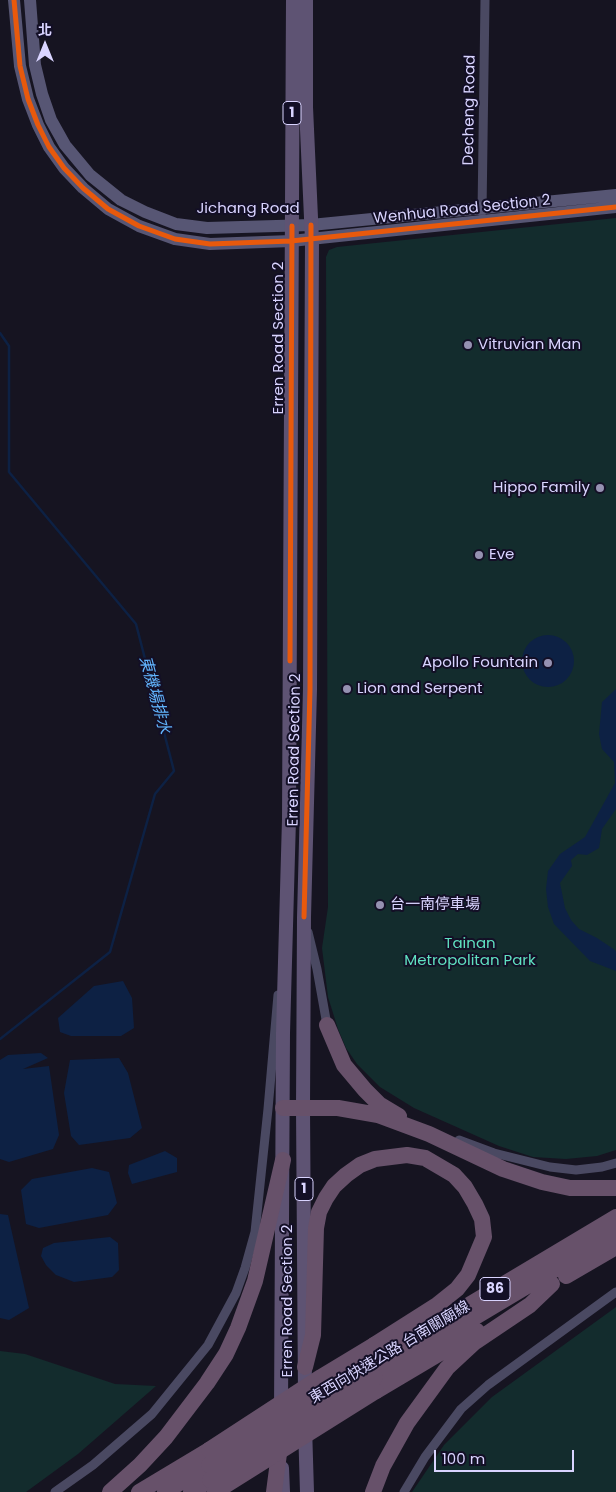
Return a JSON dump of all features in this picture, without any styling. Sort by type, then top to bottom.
[{"type":"highway","points":[[327,1025],[344,1065],[365,1090],[379,1104],[429,1134]]},
{"type":"highway","points":[[283,1108],[338,1108],[378,1115],[429,1134],[503,1169],[542,1182],[570,1188],[616,1188]]},
{"type":"highway","points":[[305,1367],[313,1335],[316,1228],[319,1212],[326,1198],[334,1186],[360,1165],[375,1159],[408,1155],[425,1158],[454,1175],[465,1187],[482,1219],[484,1237],[468,1275],[457,1289],[436,1305],[375,1368]]},
{"type":"highway","points":[[110,1492],[140,1465],[166,1437],[192,1405],[226,1354],[238,1328],[255,1280],[283,1160]]},
{"type":"highway","name":"東西向快速公路 台南關廟線","points":[[165,1492],[211,1472],[616,1218]]},
{"type":"highway","name":"東西向快速公路 台南關廟線","points":[[375,1368],[616,1233]]},
{"type":"highway","points":[[139,1492],[211,1472],[375,1368],[552,1284],[616,1247]]},
{"type":"highway","points":[[374,1492],[383,1466],[407,1423],[447,1368],[475,1342],[530,1305],[552,1284]]},
{"type":"highway","points":[[274,1492],[280,1446]]},
{"type":"highway","name":"東西向快速公路 台南關廟線","points":[[191,1492],[211,1472]]},
{"type":"main road","name":"Erren Road Section 2","points":[[280,1446],[283,1108],[289,818],[293,0]]},
{"type":"main road","name":"Erren Road Section 2","points":[[306,0],[306,107],[312,240],[310,689],[304,917],[303,1108],[307,1492]]},
{"type":"main road","name":"1","points":[[280,1446],[284,1492]]},
{"type":"street","name":"Jichang Road","points":[[14,0],[20,66],[28,99],[38,125],[49,147],[64,168],[83,188],[108,209],[139,226],[175,239],[210,244],[312,240]]},
{"type":"street","name":"Jichang Road","points":[[30,0],[35,66],[51,120],[66,145],[90,175],[121,200],[176,224],[207,228],[311,225]]},
{"type":"street","name":"Decheng Road","points":[[482,215],[485,0]]},
{"type":"street","name":"Wenhua Road Section 2","points":[[312,240],[616,195]]},
{"type":"street","name":"Wenhua Road Section 2","points":[[311,225],[616,207]]},
{"type":"street","points":[[55,1492],[93,1465],[152,1414],[208,1345],[232,1301],[245,1268],[255,1232],[268,1109],[278,985],[284,829],[289,818]]},
{"type":"street","points":[[304,917],[317,969],[327,1025],[361,1077],[388,1104],[417,1122],[452,1138],[522,1161],[576,1170],[602,1167],[616,1163]]},
{"type":"street","points":[[404,1492],[425,1457],[461,1409],[488,1384],[616,1292]]},
{"type":"green space","name":"Tainan Metropolitan Park","points":[[616,218],[616,1150],[597,1156],[566,1159],[533,1157],[499,1146],[414,1108],[380,1087],[357,1064],[346,1048],[328,997],[322,948],[328,907],[326,257],[329,250],[337,247]]},
{"type":"green space","points":[[616,1307],[616,1492],[412,1492],[444,1445],[492,1397]]},
{"type":"green space","points":[[0,1351],[25,1354],[115,1384],[156,1386],[78,1454],[26,1492],[0,1492]]},
{"type":"water","name":"Apollo Fountain","points":[[548,635],[562,639],[570,647],[574,661],[570,675],[562,683],[548,687],[534,683],[526,675],[522,661],[526,647],[534,639]]},
{"type":"water","points":[[616,689],[616,809],[602,829],[599,848],[587,855],[578,854],[571,860],[572,866],[560,883],[565,908],[571,920],[579,929],[615,950],[616,971],[590,961],[554,924],[548,907],[546,889],[548,871],[560,854],[585,837],[615,783],[614,762],[602,749],[599,734],[602,702]]},
{"type":"water","points":[[123,981],[132,998],[134,1028],[121,1036],[71,1036],[60,1032],[58,1018],[94,986]]},
{"type":"water","points":[[41,1053],[48,1058],[23,1069],[49,1066],[59,1135],[53,1149],[9,1162],[0,1159],[0,1060],[8,1055]]},
{"type":"water","points":[[119,1058],[128,1073],[142,1128],[130,1138],[79,1145],[71,1136],[64,1093],[70,1060]]},
{"type":"water","points":[[165,1151],[177,1158],[177,1172],[132,1184],[128,1173],[129,1165]]},
{"type":"water","points":[[92,1168],[109,1172],[117,1203],[108,1215],[39,1228],[26,1224],[21,1190],[32,1179]]},
{"type":"water","points":[[0,1214],[8,1215],[29,1308],[9,1320],[0,1318]]},
{"type":"water","points":[[110,1237],[118,1243],[119,1270],[112,1277],[74,1282],[56,1275],[46,1265],[41,1256],[43,1248],[54,1243]]},
{"type":"waterway","name":"東機場排水","points":[[0,333],[9,346],[9,472],[136,624],[174,771],[155,794],[110,952],[0,1039]]},
{"type":"cycle path","points":[[14,0],[20,66],[28,99],[49,147],[64,168],[83,188],[108,209],[139,226],[175,239],[210,244],[291,241],[616,207]]},
{"type":"cycle path","points":[[304,917],[310,689],[311,225]]},
{"type":"cycle path","points":[[290,661],[292,226]]},
{"type":"place","name":"Vitruvian Man","points":[[468,345]]},
{"type":"place","name":"Hippo Family","points":[[600,488]]},
{"type":"place","name":"Eve","points":[[479,555]]},
{"type":"place","name":"Apollo Fountain","points":[[548,663]]},
{"type":"place","name":"Lion and Serpent","points":[[347,689]]},
{"type":"place","name":"台一南停車場","points":[[380,905]]}]
